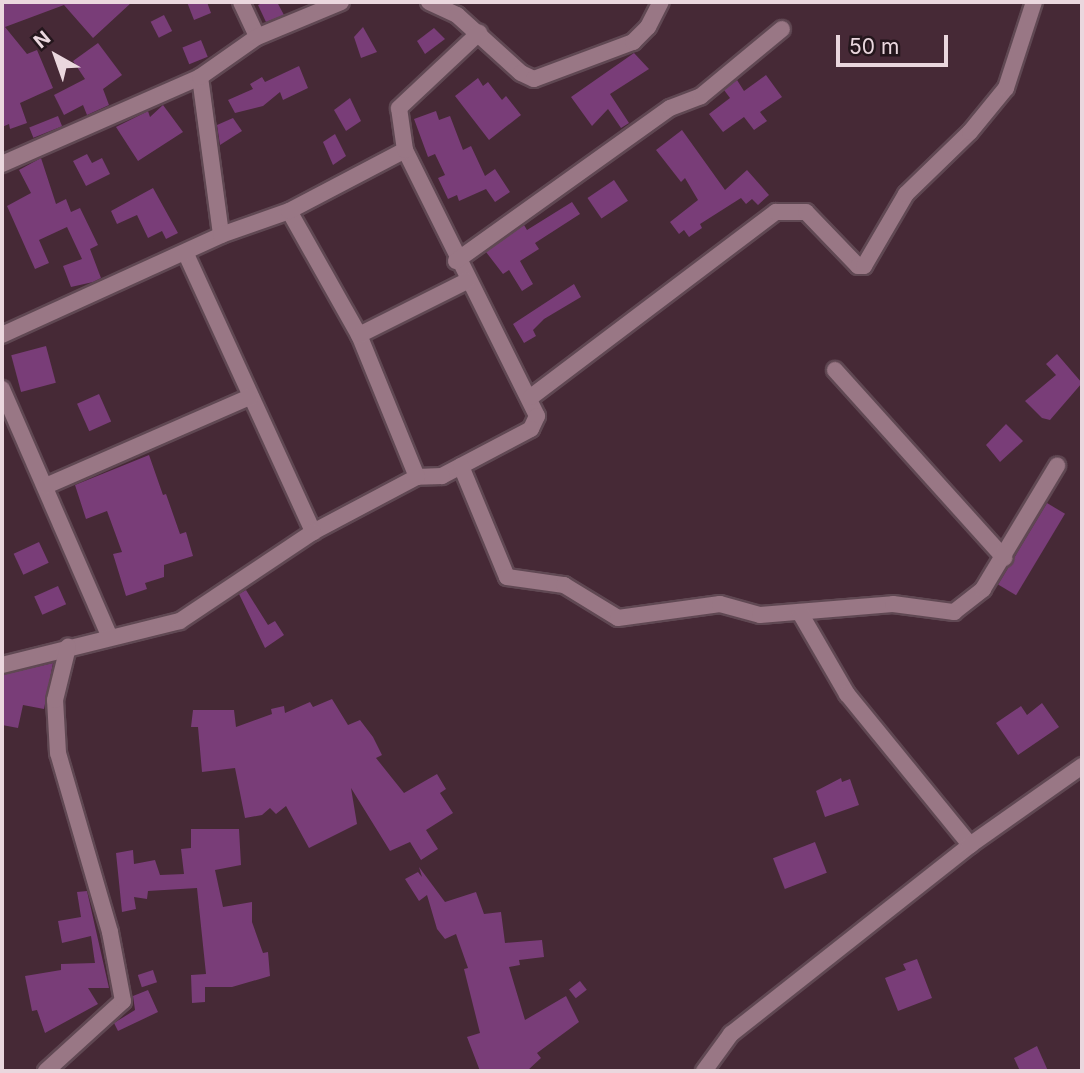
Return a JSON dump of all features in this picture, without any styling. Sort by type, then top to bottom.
[{"type":"street","points":[[241,2],[257,37]]},
{"type":"street","points":[[2,164],[200,77],[257,37],[341,2]]},
{"type":"street","points":[[429,2],[457,15],[521,73],[543,78],[633,42],[648,27],[661,2]]},
{"type":"street","points":[[531,397],[775,212],[806,212],[858,266],[864,266],[906,194],[970,132],[1006,88],[1034,2]]},
{"type":"street","points":[[456,261],[670,108],[701,96],[782,29]]},
{"type":"street","points":[[2,665],[180,621],[313,532],[417,478],[442,476],[531,429],[537,416],[531,397],[456,261],[405,150],[399,108],[479,33]]},
{"type":"street","points":[[200,77],[221,235]]},
{"type":"street","points":[[2,335],[186,254],[221,235],[289,211],[405,150]]},
{"type":"street","points":[[289,211],[359,335],[417,478]]},
{"type":"street","points":[[186,254],[313,532]]},
{"type":"street","points":[[359,335],[467,281]]},
{"type":"street","points":[[835,370],[1004,558]]},
{"type":"street","points":[[2,389],[110,637]]},
{"type":"street","points":[[46,486],[250,397]]},
{"type":"street","points":[[461,466],[504,572],[512,580],[564,585],[618,618],[720,604],[760,615],[893,604],[954,612],[983,589],[1057,466]]},
{"type":"street","points":[[800,613],[847,694],[971,845]]},
{"type":"street","points":[[46,1071],[123,1001],[110,932],[58,753],[55,700],[68,647]]},
{"type":"street","points":[[704,1071],[731,1034],[971,845],[1082,766]]},
{"type":"building","points":[[2,2],[132,2],[93,38],[64,5],[5,27],[27,54],[37,50],[53,88],[20,103],[27,123],[10,129],[9,124],[2,127]]},
{"type":"building","points":[[187,2],[207,2],[211,13],[194,20]]},
{"type":"building","points":[[277,2],[284,15],[266,22],[258,5]]},
{"type":"building","points":[[164,15],[172,31],[159,38],[151,22]]},
{"type":"building","points":[[363,27],[377,52],[361,58],[354,37]]},
{"type":"building","points":[[434,28],[445,39],[425,54],[417,41]]},
{"type":"building","points":[[201,40],[208,57],[189,64],[182,47]]},
{"type":"building","points":[[98,43],[122,75],[103,89],[109,105],[87,115],[83,105],[64,115],[54,95],[85,79],[73,61]]},
{"type":"building","points":[[634,53],[649,69],[610,94],[629,123],[621,128],[608,109],[592,126],[571,97]]},
{"type":"building","points":[[299,66],[308,88],[283,100],[280,92],[263,106],[235,113],[228,100],[253,89],[250,84],[262,77],[265,82]]},
{"type":"building","points":[[766,75],[782,97],[760,112],[767,121],[754,130],[744,117],[723,132],[709,114],[730,98],[724,90],[737,80],[744,91]]},
{"type":"building","points":[[478,78],[483,86],[488,82],[502,100],[506,96],[521,115],[489,140],[455,96]]},
{"type":"building","points":[[350,98],[361,121],[346,131],[334,110]]},
{"type":"building","points":[[163,105],[183,132],[138,161],[116,127],[148,111],[150,117]]},
{"type":"building","points":[[436,111],[439,120],[450,116],[463,150],[471,146],[485,176],[495,169],[510,192],[495,202],[486,189],[459,201],[457,195],[448,199],[438,178],[445,175],[435,154],[428,157],[414,119]]},
{"type":"building","points":[[58,116],[62,126],[33,138],[29,128]]},
{"type":"building","points":[[233,118],[242,131],[220,145],[217,125]]},
{"type":"building","points":[[682,130],[725,190],[747,170],[769,195],[758,205],[752,199],[746,204],[741,198],[700,224],[702,228],[689,237],[684,230],[679,234],[670,222],[698,200],[685,178],[681,182],[656,150]]},
{"type":"building","points":[[335,134],[346,156],[333,165],[323,142]]},
{"type":"building","points":[[87,154],[92,163],[102,158],[110,174],[86,186],[73,161]]},
{"type":"building","points":[[41,158],[56,204],[66,199],[71,212],[80,208],[98,245],[90,249],[101,278],[93,282],[71,287],[63,266],[82,259],[67,227],[39,240],[49,263],[35,269],[7,206],[31,193],[19,170]]},
{"type":"building","points":[[614,180],[628,201],[601,219],[587,198]]},
{"type":"building","points":[[153,188],[178,233],[166,239],[162,231],[148,238],[137,215],[117,224],[111,211]]},
{"type":"building","points":[[572,202],[580,214],[535,243],[539,249],[520,261],[533,284],[522,291],[509,270],[503,274],[486,252],[524,225],[527,230]]},
{"type":"building","points":[[574,284],[581,297],[544,319],[533,330],[536,336],[524,343],[513,324]]},
{"type":"building","points":[[46,346],[56,383],[21,392],[11,355]]},
{"type":"building","points":[[1057,354],[1082,383],[1050,420],[1042,418],[1025,401],[1056,375],[1046,364]]},
{"type":"building","points":[[99,394],[111,421],[89,431],[77,404]]},
{"type":"building","points":[[1006,424],[1023,441],[1000,462],[986,445]]},
{"type":"building","points":[[149,455],[180,534],[186,532],[193,556],[164,565],[164,577],[145,583],[147,589],[126,596],[113,554],[122,552],[107,511],[86,519],[75,485]]},
{"type":"building","points":[[1047,503],[1065,514],[1016,595],[998,584]]},
{"type":"building","points":[[39,542],[49,563],[23,575],[14,554]]},
{"type":"building","points":[[58,586],[66,604],[42,615],[34,597]]},
{"type":"building","points":[[246,590],[268,625],[275,621],[284,635],[265,648],[239,594]]},
{"type":"building","points":[[53,663],[44,709],[23,705],[18,728],[2,725],[2,675]]},
{"type":"building","points":[[332,699],[348,725],[360,720],[382,755],[376,758],[404,793],[437,774],[446,789],[440,793],[453,813],[426,830],[438,849],[421,860],[410,842],[390,851],[351,788],[357,824],[309,848],[286,806],[276,814],[270,808],[262,815],[245,818],[235,768],[202,772],[198,727],[191,727],[193,710],[234,710],[236,727],[272,714],[271,709],[284,706],[285,713],[310,702],[313,707]]},
{"type":"building","points":[[1042,703],[1059,727],[1018,755],[996,723],[1021,706],[1027,715]]},
{"type":"building","points":[[841,778],[842,782],[850,779],[859,805],[825,817],[816,791]]},
{"type":"building","points":[[191,829],[239,829],[241,865],[215,870],[223,907],[252,902],[252,922],[263,953],[268,952],[270,976],[232,987],[205,987],[205,1002],[192,1003],[191,975],[206,974],[197,888],[148,891],[147,899],[134,897],[136,909],[122,912],[116,853],[133,850],[134,864],[155,860],[160,875],[184,874],[181,849],[191,848]]},
{"type":"building","points":[[815,842],[827,873],[785,889],[773,858]]},
{"type":"building","points":[[419,867],[445,902],[476,892],[484,914],[501,912],[505,943],[542,940],[544,957],[519,960],[520,965],[509,967],[525,1020],[566,996],[579,1022],[537,1053],[541,1058],[527,1071],[480,1071],[467,1037],[480,1033],[464,969],[468,968],[456,934],[445,939],[437,929],[427,895],[419,901],[405,879],[418,872],[422,877]]},
{"type":"building","points":[[87,891],[109,988],[88,988],[98,1004],[45,1033],[37,1010],[32,1011],[25,976],[61,970],[61,964],[95,963],[91,936],[62,943],[58,921],[81,917],[77,892]]},
{"type":"building","points":[[917,959],[932,998],[898,1011],[885,978],[906,970],[903,964]]},
{"type":"building","points":[[153,970],[157,982],[142,987],[138,975]]},
{"type":"building","points":[[580,981],[587,990],[576,998],[569,990]]},
{"type":"building","points":[[148,990],[158,1012],[118,1031],[114,1023],[135,1010],[133,996]]},
{"type":"building","points":[[1037,1046],[1048,1071],[1020,1071],[1014,1058]]}]
